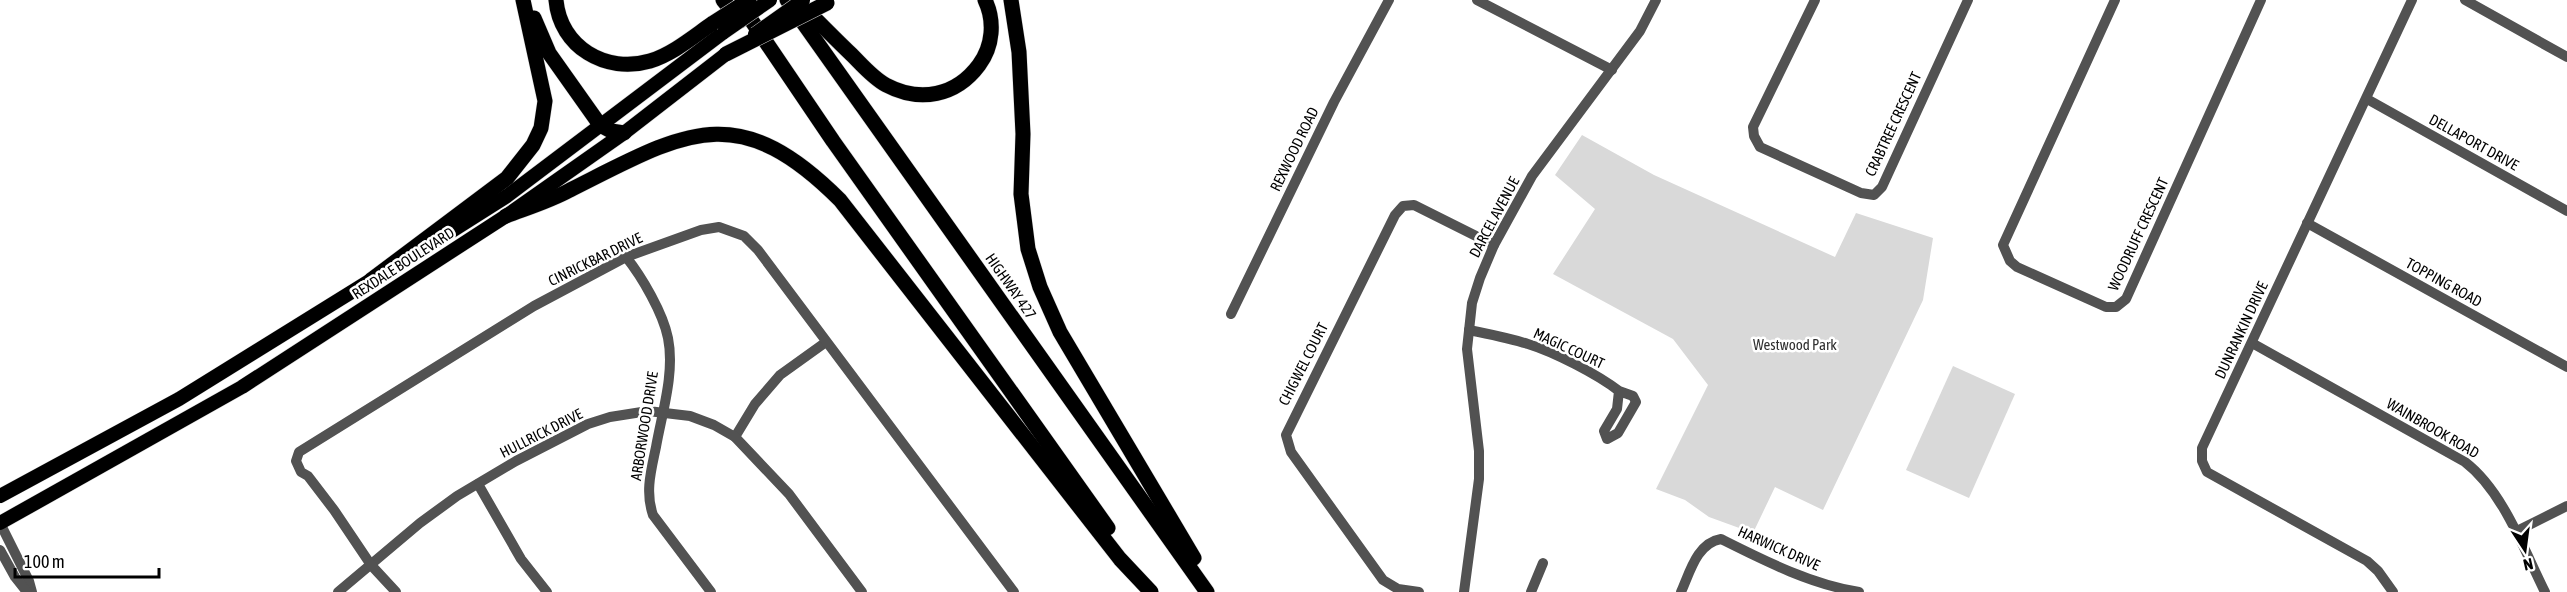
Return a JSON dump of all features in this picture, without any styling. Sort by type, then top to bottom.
[{"type":"highway","points":[[371,280],[507,178],[533,145],[541,128],[545,101],[523,0]]},
{"type":"highway","points":[[531,0],[539,33],[549,53],[600,125],[611,131],[624,133]]},
{"type":"highway","points":[[556,0],[560,19],[575,44],[589,54],[609,62],[628,64],[650,61],[719,28],[749,0]]},
{"type":"highway","points":[[723,0],[766,53],[784,66]]},
{"type":"highway","points":[[737,0],[833,141],[1152,592]]},
{"type":"highway","name":"HIGHWAY 427","points":[[787,0],[1207,592]]},
{"type":"highway","points":[[796,0],[885,85],[908,94],[928,96],[958,86],[971,76],[982,61],[990,45],[992,26],[985,0]]},
{"type":"highway","points":[[1011,0],[1019,52],[1023,134],[1020,194],[1028,249],[1040,287],[1060,332],[1214,592]]},
{"type":"highway","points":[[726,54],[830,2]]},
{"type":"highway","points":[[506,216],[568,192],[652,148],[704,134],[725,134],[753,139],[801,164],[840,200],[1120,559],[1152,592]]},
{"type":"main road","name":"REXDALE BOULEVARD","points":[[0,496],[179,399],[451,233],[507,196],[600,125],[719,28],[770,0]]},
{"type":"main road","name":"REXDALE BOULEVARD","points":[[0,523],[242,387],[506,216],[624,133],[726,54],[803,0]]},
{"type":"street","name":"REXWOOD ROAD","points":[[1231,314],[1329,112],[1389,0]]},
{"type":"street","points":[[1477,0],[1612,70]]},
{"type":"street","name":"DARCEL AVENUE","points":[[1464,592],[1479,479],[1479,451],[1468,376],[1472,303],[1494,245],[1532,176],[1640,31],[1656,0]]},
{"type":"street","name":"CRABTREE CRESCENT","points":[[1815,0],[1753,127],[1754,135],[1760,147],[1861,193],[1874,195],[1882,187],[1968,0]]},
{"type":"street","name":"WOODRUFF CRESCENT","points":[[2115,0],[2003,245],[2010,261],[2017,267],[2106,307],[2116,307],[2126,299],[2261,0]]},
{"type":"street","name":"DUNRANKIN DRIVE","points":[[2393,592],[2378,570],[2367,561],[2207,472],[2202,461],[2202,448],[2412,0]]},
{"type":"street","points":[[2465,0],[2567,57]]},
{"type":"street","name":"DELLAPORT DRIVE","points":[[2367,99],[2567,211]]},
{"type":"street","name":"CHIGWEL COURT","points":[[1419,592],[1398,589],[1383,580],[1291,452],[1286,435],[1395,215],[1403,206],[1414,205],[1494,245]]},
{"type":"street","name":"TOPPING ROAD","points":[[2307,223],[2567,367]]},
{"type":"street","name":"CINRICKBAR DRIVE","points":[[396,592],[371,565],[334,510],[297,465],[296,457],[299,452],[534,306],[626,257],[701,230],[719,227],[744,236],[758,250],[1014,592]]},
{"type":"street","name":"ARBORWOOD DRIVE","points":[[626,257],[641,279],[668,338],[670,368],[650,480],[649,501],[653,515],[711,592]]},
{"type":"street","name":"MAGIC COURT","points":[[1469,330],[1528,344],[1608,382],[1618,391]]},
{"type":"street","points":[[735,437],[755,404],[780,375],[826,342]]},
{"type":"street","name":"WAINBROOK ROAD","points":[[2252,343],[2465,462],[2487,483],[2545,592]]},
{"type":"street","name":"HULLRICK DRIVE","points":[[338,592],[420,523],[478,484],[550,442],[588,424],[638,411],[663,411],[690,416],[714,425],[735,437],[789,494],[862,592]]},
{"type":"street","points":[[478,484],[521,559],[547,592]]},
{"type":"street","points":[[2515,532],[2567,506]]},
{"type":"street","points":[[0,523],[29,581],[32,592]]},
{"type":"street","name":"HARWICK DRIVE","points":[[1681,592],[1701,550],[1713,540],[1721,539],[1821,584],[1859,592]]},
{"type":"street","points":[[0,550],[15,577],[27,592]]},
{"type":"street","points":[[1531,592],[1543,563]]},
{"type":"green space","name":"Westwood Park","points":[[1582,135],[1654,175],[1835,257],[1856,213],[1933,238],[1923,300],[1823,510],[1775,487],[1753,533],[1709,517],[1685,500],[1656,489],[1708,385],[1673,339],[1553,274],[1595,209],[1555,175]]},
{"type":"green space","points":[[1953,366],[2015,394],[1969,498],[1906,470]]}]
